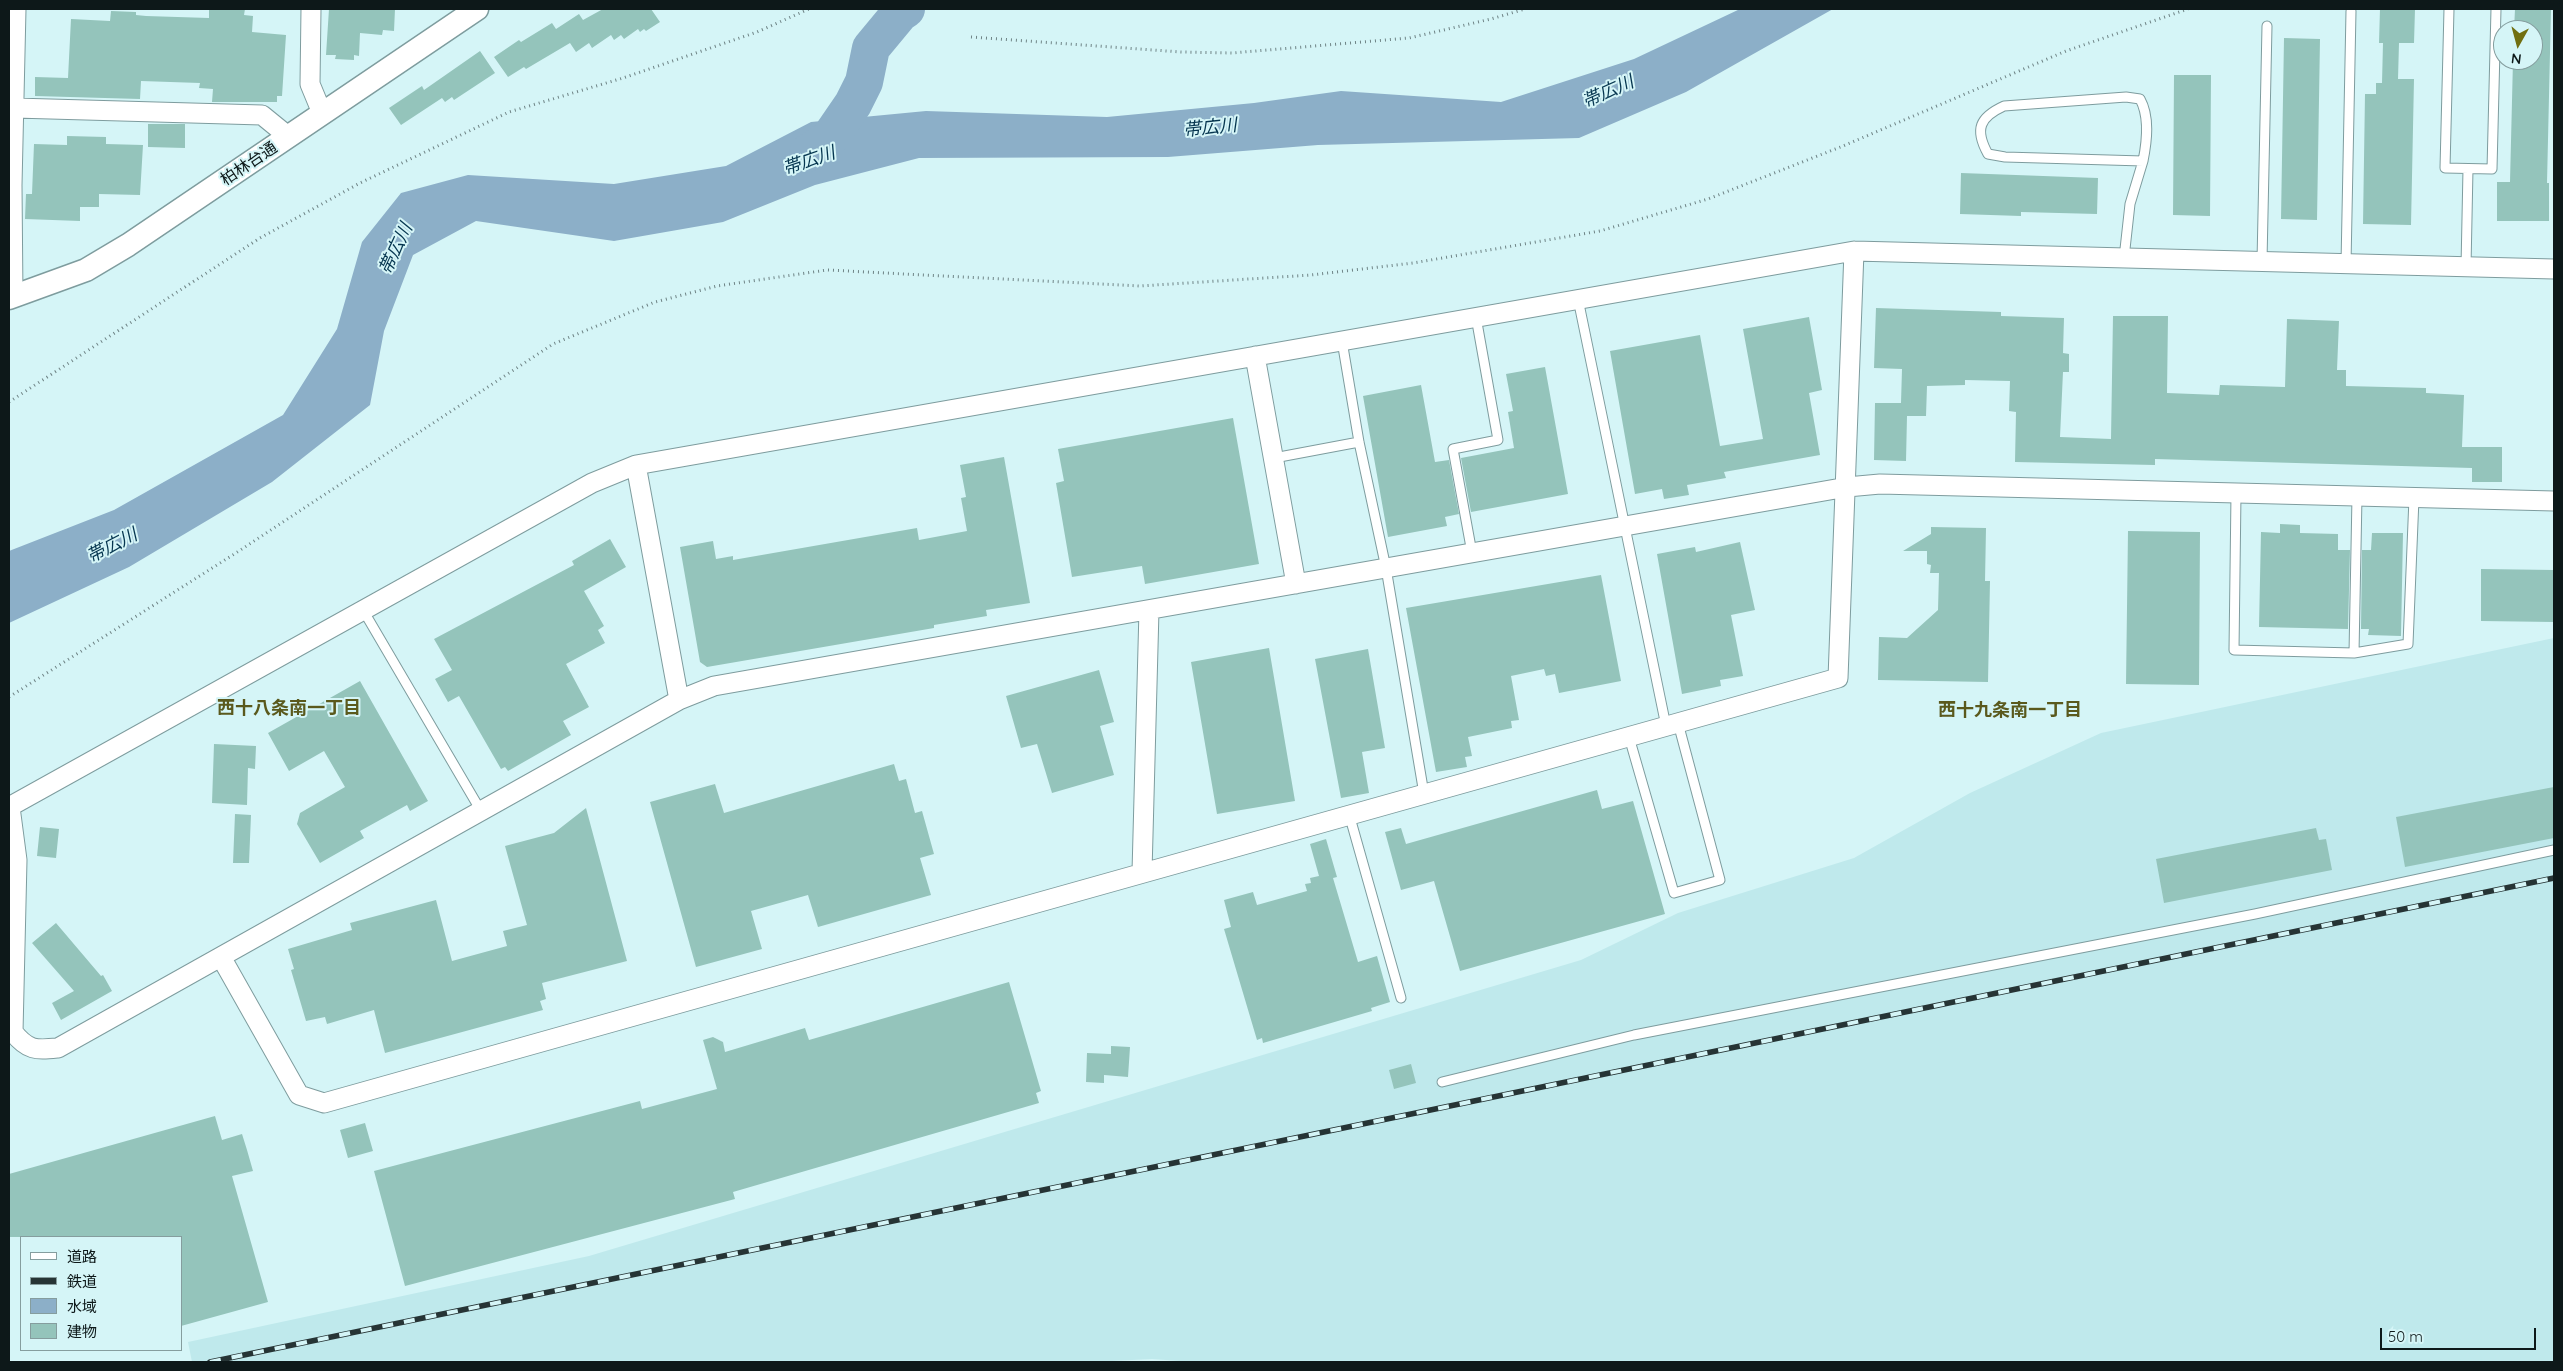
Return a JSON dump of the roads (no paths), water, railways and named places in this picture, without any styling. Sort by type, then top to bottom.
[{"type":"street","points":[[11,297],[10,185],[15,108],[12,47],[16,9]]},
{"type":"street","points":[[311,9],[310,84],[322,113]]},
{"type":"street","name":"柏林台通","points":[[11,297],[86,270],[128,245],[477,9]]},
{"type":"street","points":[[15,108],[262,115],[289,137]]},
{"type":"street","points":[[221,957],[299,1095],[324,1103],[1838,678],[1854,251]]},
{"type":"street","points":[[2554,270],[1854,251],[636,465],[592,482],[9,807],[17,860],[13,1032],[22,1043],[37,1050],[58,1048],[680,700],[714,686],[1846,487],[1880,484],[2554,501]]},
{"type":"street","points":[[1255,356],[1296,584]]},
{"type":"street","points":[[636,465],[680,700]]},
{"type":"street","points":[[1142,872],[1150,610]]},
{"type":"lane","points":[[2449,9],[2445,168],[2492,169],[2496,9]]},
{"type":"lane","points":[[2346,264],[2352,11]]},
{"type":"lane","points":[[2262,261],[2267,26]]},
{"type":"lane","points":[[2124,259],[2130,204],[2143,161],[2146,145],[2146,110],[2140,99],[2126,97],[2004,106],[1988,113],[1982,123],[1981,141],[1988,154],[2004,157],[2143,161]]},
{"type":"lane","points":[[2466,267],[2468,168]]},
{"type":"lane","points":[[1578,300],[1625,527],[1672,724],[1720,880],[1674,893],[1629,737]]},
{"type":"lane","points":[[1472,554],[1452,449],[1498,440],[1476,317]]},
{"type":"lane","points":[[1342,341],[1360,442],[1386,568],[1424,794]]},
{"type":"lane","points":[[1274,458],[1360,442]]},
{"type":"lane","points":[[2236,494],[2234,650],[2354,653],[2408,644],[2414,498]]},
{"type":"lane","points":[[2354,653],[2357,496]]},
{"type":"lane","points":[[363,610],[481,811]]},
{"type":"lane","points":[[1349,814],[1401,998]]},
{"type":"lane","points":[[1442,1082],[1634,1035],[2255,914],[2554,850]]},
{"type":"water","name":"帯広川","points":[[1740,9],[1833,9],[1686,92],[1579,138],[1318,145],[1168,157],[919,158],[815,185],[723,222],[614,241],[476,221],[413,255],[384,331],[370,405],[272,482],[129,567],[9,623],[9,551],[114,510],[283,415],[337,329],[362,242],[401,193],[468,175],[614,184],[726,166],[811,122],[926,111],[1107,117],[1254,103],[1341,91],[1501,102],[1634,59]]},
{"type":"waterway","name":"帯広川","points":[[808,153],[829,139],[853,104],[864,82],[871,48],[900,13],[906,9]]},
{"type":"railway","points":[[210,1362],[2554,878]]},
{"type":"district","name":"西十八条南一丁目","points":[[289,709]]},
{"type":"district","name":"西十九条南一丁目","points":[[2010,711]]}]
